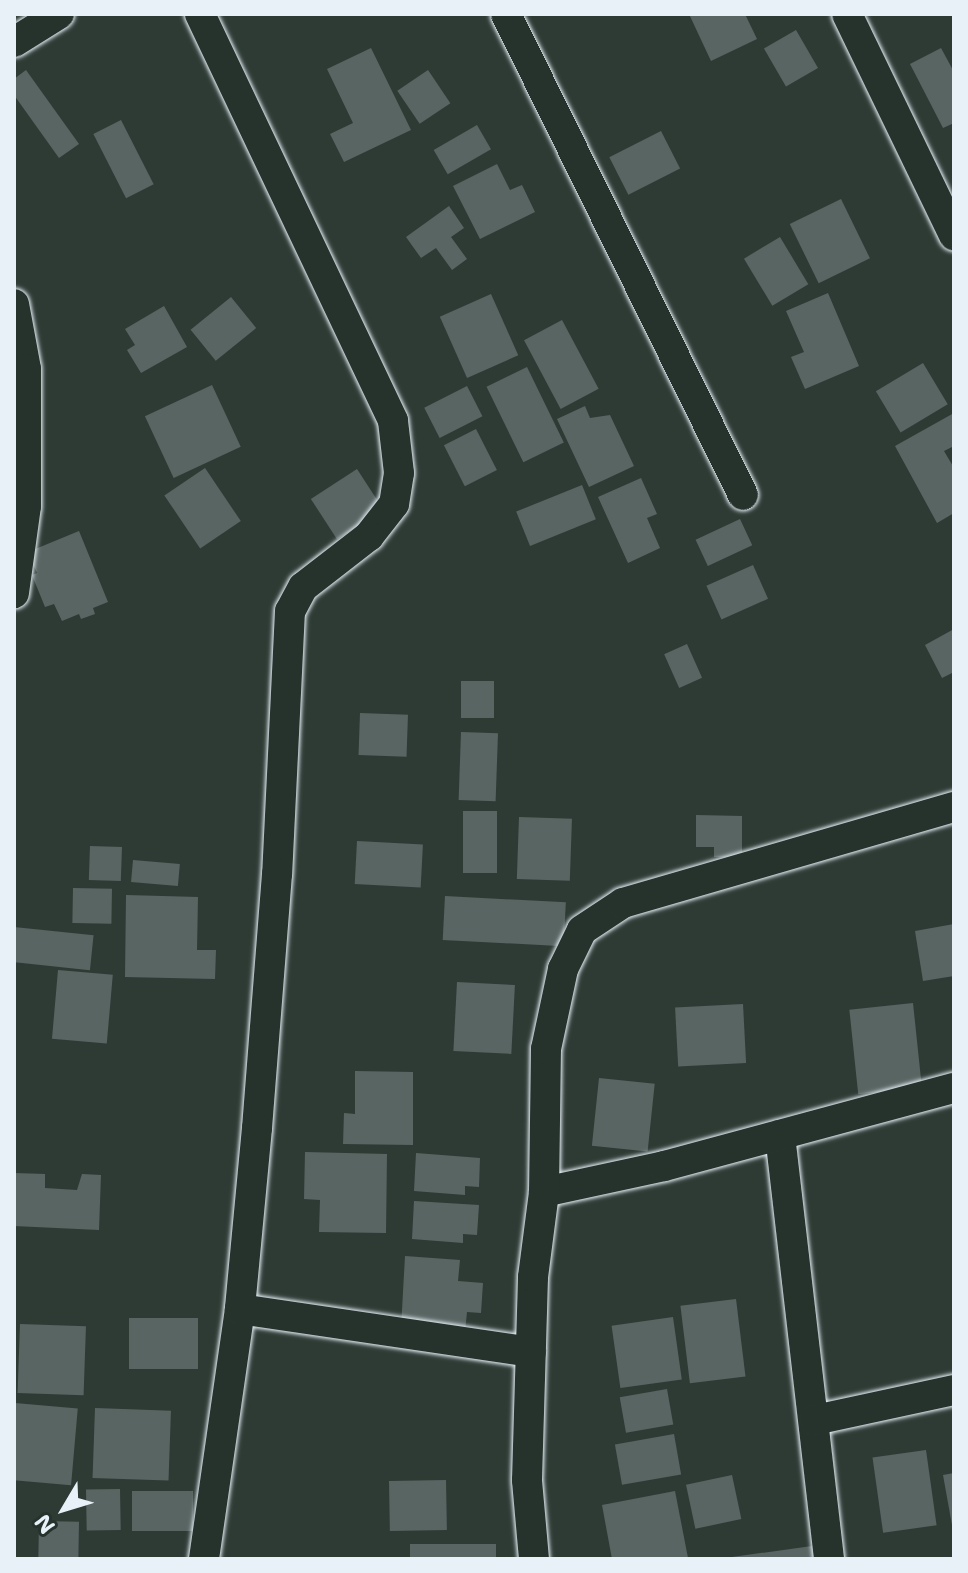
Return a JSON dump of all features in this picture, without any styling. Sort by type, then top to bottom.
[{"type":"street","points":[[14,42],[59,14]]},
{"type":"street","points":[[200,14],[393,421],[399,473],[394,504],[369,536],[303,587],[290,611],[277,874],[240,1309],[204,1559]]},
{"type":"street","points":[[506,14],[743,495]]},
{"type":"street","points":[[847,14],[954,235]]},
{"type":"street","points":[[14,304],[26,369],[26,506],[14,593]]},
{"type":"street","points":[[534,1559],[527,1480],[533,1277],[544,1192],[546,1049],[563,969],[582,930],[623,903],[954,807]]},
{"type":"street","points":[[544,1192],[664,1166],[954,1088]]},
{"type":"street","points":[[780,1135],[829,1559]]},
{"type":"street","points":[[240,1309],[531,1352]]},
{"type":"street","points":[[815,1420],[954,1390]]},
{"type":"building","points":[[689,14],[745,14],[757,39],[711,61]]},
{"type":"building","points":[[796,30],[818,68],[786,87],[764,48]]},
{"type":"building","points":[[371,48],[411,130],[344,162],[330,134],[353,123],[327,69]]},
{"type":"building","points":[[941,48],[954,72],[954,123],[943,128],[910,64]]},
{"type":"building","points":[[26,70],[79,144],[59,158],[14,95],[14,79]]},
{"type":"building","points":[[428,70],[450,103],[420,124],[397,91]]},
{"type":"building","points":[[121,120],[154,184],[126,198],[93,134]]},
{"type":"building","points":[[477,125],[491,149],[448,174],[434,150]]},
{"type":"building","points":[[661,131],[680,168],[628,195],[609,157]]},
{"type":"building","points":[[497,164],[510,190],[522,185],[535,212],[480,239],[453,186]]},
{"type":"building","points":[[841,199],[870,258],[819,283],[790,224]]},
{"type":"building","points":[[449,206],[464,228],[451,237],[467,259],[452,270],[436,248],[421,258],[406,237]]},
{"type":"building","points":[[780,237],[808,284],[772,306],[744,259]]},
{"type":"building","points":[[828,293],[859,366],[805,389],[791,357],[804,352],[786,311]]},
{"type":"building","points":[[491,294],[518,355],[467,378],[440,317]]},
{"type":"building","points":[[231,297],[256,328],[216,361],[191,330]]},
{"type":"building","points":[[164,306],[187,347],[141,373],[127,350],[135,345],[125,329]]},
{"type":"building","points":[[562,320],[599,389],[561,409],[524,340]]},
{"type":"building","points":[[923,363],[948,404],[901,432],[876,391]]},
{"type":"building","points":[[527,367],[564,442],[523,462],[487,387]]},
{"type":"building","points":[[212,385],[241,447],[174,478],[145,416]]},
{"type":"building","points":[[467,386],[482,416],[440,438],[424,408]]},
{"type":"building","points":[[585,406],[590,418],[610,415],[634,466],[589,487],[557,419]]},
{"type":"building","points":[[954,413],[954,446],[944,451],[954,468],[954,513],[937,523],[895,446]]},
{"type":"building","points":[[476,429],[497,470],[465,486],[444,445]]},
{"type":"building","points":[[205,468],[241,521],[200,548],[164,495]]},
{"type":"building","points":[[357,469],[383,509],[337,539],[311,499]]},
{"type":"building","points":[[641,478],[657,514],[647,518],[660,548],[628,563],[598,497]]},
{"type":"building","points":[[582,485],[596,519],[530,546],[516,512]]},
{"type":"building","points":[[740,519],[752,545],[708,566],[696,540]]},
{"type":"building","points":[[79,531],[108,602],[93,608],[95,614],[81,619],[79,614],[62,621],[54,604],[45,607],[32,575],[37,573],[28,552]]},
{"type":"building","points":[[753,565],[768,599],[721,620],[706,586]]},
{"type":"building","points":[[954,629],[954,672],[942,678],[925,645]]},
{"type":"building","points":[[687,644],[702,678],[679,688],[664,654]]},
{"type":"building","points":[[461,681],[494,681],[494,718],[461,718]]},
{"type":"building","points":[[360,713],[408,715],[407,757],[359,755]]},
{"type":"building","points":[[461,732],[498,733],[496,801],[459,800]]},
{"type":"building","points":[[463,811],[497,811],[497,873],[463,873]]},
{"type":"building","points":[[696,815],[742,816],[742,858],[714,857],[714,847],[696,847]]},
{"type":"building","points":[[519,817],[572,819],[570,881],[517,879]]},
{"type":"building","points":[[357,841],[423,844],[421,887],[355,884]]},
{"type":"building","points":[[90,846],[122,847],[121,881],[89,880]]},
{"type":"building","points":[[133,860],[180,864],[178,886],[131,882]]},
{"type":"building","points":[[73,888],[112,889],[111,924],[72,923]]},
{"type":"building","points":[[126,895],[198,897],[197,950],[216,950],[215,979],[125,977]]},
{"type":"building","points":[[445,896],[566,902],[564,946],[443,940]]},
{"type":"building","points":[[954,924],[954,976],[923,981],[915,931]]},
{"type":"building","points":[[14,927],[94,935],[90,970],[14,962]]},
{"type":"building","points":[[58,970],[113,975],[107,1044],[52,1039]]},
{"type":"building","points":[[457,982],[515,985],[511,1054],[453,1051]]},
{"type":"building","points":[[913,1003],[922,1088],[858,1094],[849,1010]]},
{"type":"building","points":[[743,1004],[746,1063],[678,1066],[675,1008]]},
{"type":"building","points":[[355,1071],[413,1072],[413,1145],[343,1144],[344,1113],[355,1114]]},
{"type":"building","points":[[599,1078],[655,1084],[648,1151],[592,1146]]},
{"type":"building","points":[[305,1152],[387,1154],[386,1233],[319,1232],[320,1200],[304,1199]]},
{"type":"building","points":[[416,1153],[480,1158],[479,1187],[465,1186],[465,1195],[414,1191]]},
{"type":"building","points":[[14,1173],[45,1174],[45,1188],[77,1190],[82,1174],[101,1175],[99,1230],[14,1226]]},
{"type":"building","points":[[414,1201],[479,1205],[477,1235],[463,1234],[463,1243],[412,1239]]},
{"type":"building","points":[[405,1256],[460,1260],[458,1281],[483,1283],[481,1313],[467,1312],[465,1332],[401,1328]]},
{"type":"building","points":[[736,1299],[746,1376],[690,1383],[680,1306]]},
{"type":"building","points":[[673,1317],[682,1379],[620,1388],[612,1326]]},
{"type":"building","points":[[129,1318],[198,1318],[198,1369],[129,1369]]},
{"type":"building","points":[[20,1324],[86,1326],[84,1395],[18,1393]]},
{"type":"building","points":[[667,1389],[673,1424],[626,1433],[620,1397]]},
{"type":"building","points":[[15,1403],[78,1408],[71,1485],[14,1480]]},
{"type":"building","points":[[95,1408],[171,1411],[169,1481],[93,1478]]},
{"type":"building","points":[[674,1434],[681,1474],[622,1485],[615,1444]]},
{"type":"building","points":[[926,1450],[937,1525],[883,1533],[873,1458]]},
{"type":"building","points":[[954,1473],[954,1524],[952,1525],[943,1475]]},
{"type":"building","points":[[732,1475],[741,1519],[695,1529],[686,1485]]},
{"type":"building","points":[[446,1480],[447,1530],[390,1531],[389,1481]]},
{"type":"building","points":[[120,1489],[121,1530],[87,1531],[86,1490]]},
{"type":"building","points":[[132,1491],[193,1491],[193,1531],[132,1531]]},
{"type":"building","points":[[675,1491],[688,1558],[612,1559],[602,1505]]},
{"type":"building","points":[[39,1521],[79,1522],[78,1559],[38,1559]]},
{"type":"building","points":[[410,1544],[496,1544],[496,1559],[410,1559]]},
{"type":"building","points":[[812,1546],[814,1559],[732,1559],[732,1557]]}]
